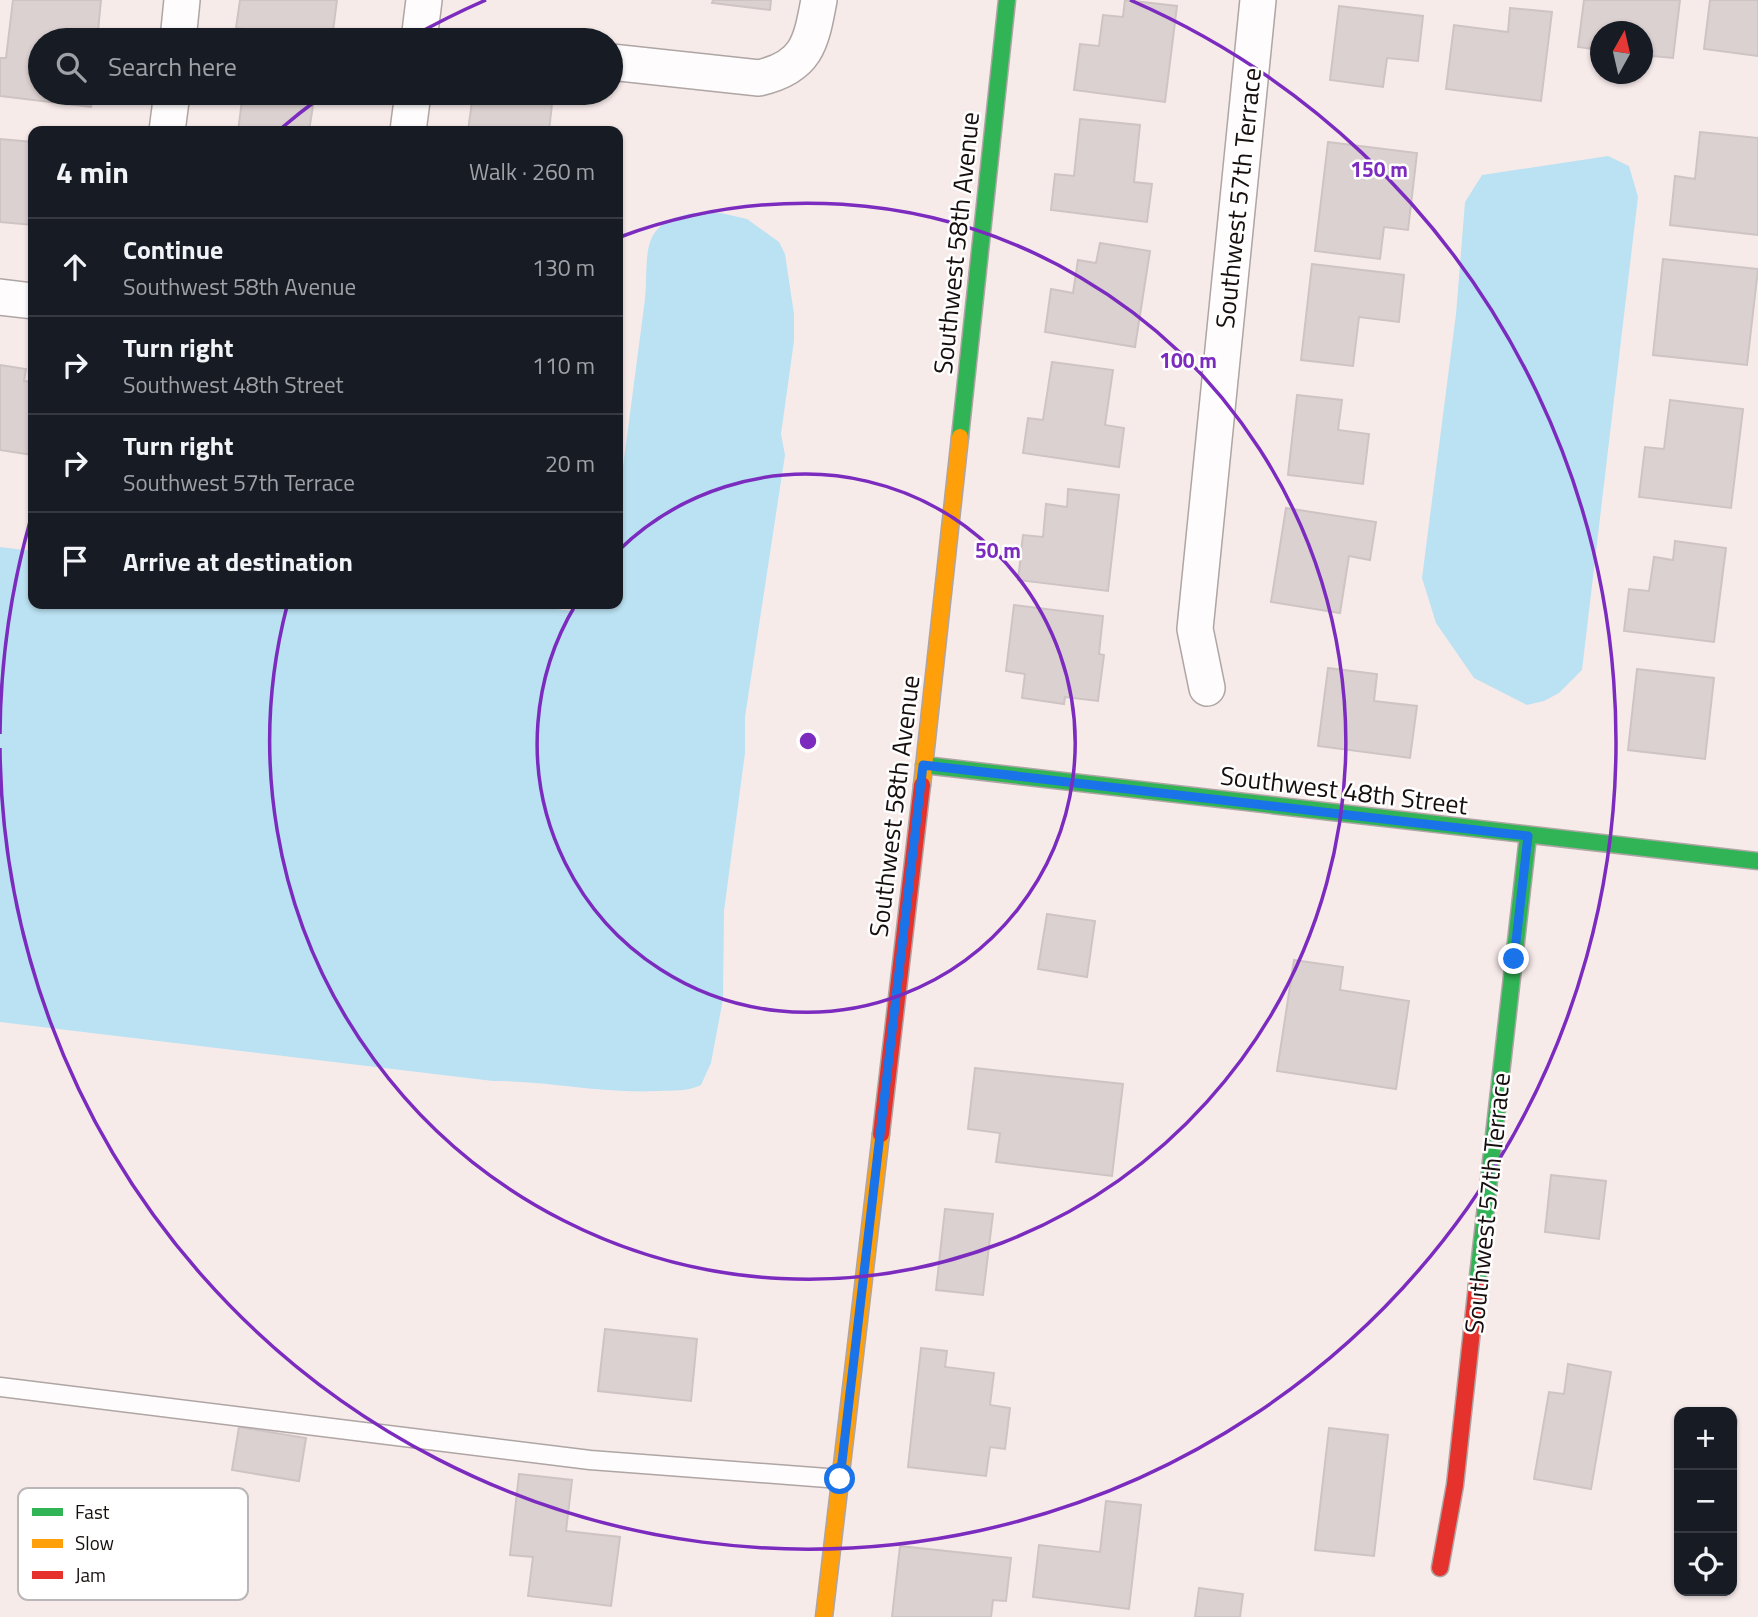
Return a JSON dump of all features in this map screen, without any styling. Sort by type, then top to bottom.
[{"type":"street","points":[[180,28],[183,0]]},
{"type":"street","points":[[422,28],[424,0]]},
{"type":"street","points":[[623,63],[760,78],[779,74],[797,63],[808,47],[819,0]]},
{"type":"street","name":"Southwest 58th Avenue","points":[[824,1617],[923,765],[1007,0]]},
{"type":"street","name":"Southwest 57th Terrace","points":[[1207,688],[1195,629],[1258,0]]},
{"type":"street","points":[[168,126],[170,105]]},
{"type":"street","points":[[409,126],[411,105]]},
{"type":"street","points":[[0,297],[28,300]]},
{"type":"street","name":"Southwest 48th Street","points":[[923,765],[1758,861]]},
{"type":"street","name":"Southwest 57th Terrace","points":[[1440,1569],[1455,1485],[1528,836]]},
{"type":"lane","points":[[0,1387],[590,1460],[840,1479]]},
{"type":"water","points":[[1608,156],[1629,166],[1638,197],[1582,670],[1559,693],[1544,701],[1527,705],[1474,678],[1436,623],[1422,578],[1456,314],[1465,202],[1482,175]]},
{"type":"water","points":[[694,213],[721,213],[747,219],[779,242],[785,254],[794,314],[794,341],[781,434],[785,455],[745,717],[745,753],[724,911],[723,999],[711,1063],[701,1085],[680,1090],[637,1091],[493,1081],[0,1022],[0,547],[28,550],[28,609],[623,609],[623,467],[645,299],[647,254],[655,232],[663,224]]},
{"type":"building","points":[[13,0],[101,0],[98,28],[28,28],[28,99],[0,96],[0,58],[6,58]]},
{"type":"building","points":[[240,0],[337,0],[333,28],[236,28]]},
{"type":"building","points":[[713,0],[771,0],[770,10],[712,3]]},
{"type":"building","points":[[1125,0],[1177,6],[1165,102],[1074,90],[1080,44],[1099,46],[1103,15],[1123,17]]},
{"type":"building","points":[[1584,0],[1680,0],[1673,58],[1653,56],[1653,21],[1590,21],[1590,49],[1578,47]]},
{"type":"building","points":[[1710,0],[1758,0],[1758,56],[1704,49]]},
{"type":"building","points":[[1339,6],[1423,16],[1418,61],[1387,58],[1383,87],[1330,80]]},
{"type":"building","points":[[1510,8],[1552,12],[1541,101],[1446,89],[1454,25],[1508,32]]},
{"type":"building","points":[[241,105],[313,105],[310,126],[239,126]]},
{"type":"building","points":[[472,105],[552,105],[550,126],[469,126]]},
{"type":"building","points":[[1080,119],[1140,125],[1134,182],[1152,184],[1147,222],[1051,210],[1055,174],[1074,176]]},
{"type":"building","points":[[1700,132],[1758,138],[1758,235],[1670,225],[1675,176],[1695,179]]},
{"type":"building","points":[[0,139],[28,142],[28,225],[0,222]]},
{"type":"building","points":[[1328,142],[1417,153],[1408,230],[1384,227],[1380,259],[1315,251]]},
{"type":"building","points":[[1100,243],[1150,251],[1135,347],[1045,332],[1051,289],[1073,293],[1078,260],[1096,263]]},
{"type":"building","points":[[1663,259],[1758,269],[1747,365],[1653,355]]},
{"type":"building","points":[[1312,264],[1404,275],[1399,322],[1359,317],[1353,366],[1301,360]]},
{"type":"building","points":[[1052,362],[1113,370],[1105,425],[1124,428],[1119,467],[1023,453],[1028,418],[1043,420]]},
{"type":"building","points":[[0,365],[26,369],[24,381],[28,381],[28,454],[0,450]]},
{"type":"building","points":[[1297,395],[1342,400],[1338,430],[1369,434],[1363,484],[1288,475]]},
{"type":"building","points":[[1670,400],[1743,409],[1731,508],[1639,497],[1645,447],[1664,449]]},
{"type":"building","points":[[1068,489],[1119,495],[1108,591],[1018,580],[1023,535],[1043,537],[1046,504],[1067,507]]},
{"type":"building","points":[[1286,508],[1376,522],[1370,560],[1349,556],[1340,613],[1271,602]]},
{"type":"building","points":[[1675,541],[1726,548],[1714,642],[1624,631],[1629,589],[1649,591],[1654,557],[1673,560]]},
{"type":"building","points":[[1014,605],[1103,616],[1099,654],[1104,655],[1098,701],[1065,697],[1064,704],[1022,698],[1025,674],[1006,671]]},
{"type":"building","points":[[1328,668],[1377,674],[1374,701],[1417,706],[1410,758],[1318,746]]},
{"type":"building","points":[[1637,669],[1714,678],[1705,759],[1628,750]]},
{"type":"building","points":[[1047,914],[1095,921],[1087,977],[1038,969]]},
{"type":"building","points":[[1294,960],[1343,967],[1340,990],[1409,1001],[1396,1089],[1277,1071]]},
{"type":"building","points":[[975,1068],[1123,1084],[1112,1176],[996,1162],[1000,1133],[968,1129]]},
{"type":"building","points":[[1551,1175],[1606,1181],[1599,1239],[1545,1232]]},
{"type":"building","points":[[945,1209],[993,1214],[983,1295],[936,1290]]},
{"type":"building","points":[[605,1329],[697,1339],[691,1401],[598,1391]]},
{"type":"building","points":[[921,1348],[947,1351],[945,1367],[994,1373],[990,1405],[1010,1408],[1005,1449],[990,1447],[986,1476],[908,1467]]},
{"type":"building","points":[[1568,1364],[1611,1372],[1591,1489],[1534,1479],[1549,1392],[1564,1394]]},
{"type":"building","points":[[239,1427],[306,1438],[299,1481],[232,1470]]},
{"type":"building","points":[[1329,1428],[1388,1435],[1374,1556],[1315,1550]]},
{"type":"building","points":[[519,1474],[572,1480],[566,1531],[620,1537],[611,1606],[528,1596],[533,1557],[510,1555]]},
{"type":"building","points":[[1106,1501],[1141,1505],[1129,1609],[1033,1597],[1039,1545],[1100,1552]]},
{"type":"building","points":[[900,1546],[1011,1558],[1006,1601],[993,1600],[991,1617],[892,1617]]},
{"type":"building","points":[[1199,1588],[1243,1594],[1240,1617],[1195,1617]]},
{"type":"traffic: fast","points":[[960,437],[1007,0]]},
{"type":"traffic: fast","points":[[924,765],[1758,861]]},
{"type":"traffic: fast","points":[[1477,1285],[1528,836]]},
{"type":"traffic: slow","points":[[922,785],[960,437]]},
{"type":"traffic: slow","points":[[824,1617],[881,1134]]},
{"type":"traffic: jam","points":[[881,1134],[922,785]]},
{"type":"traffic: jam","points":[[1440,1568],[1455,1485],[1477,1285]]},
{"type":"route","points":[[840,1479],[923,765],[1528,836],[1514,959]]}]
